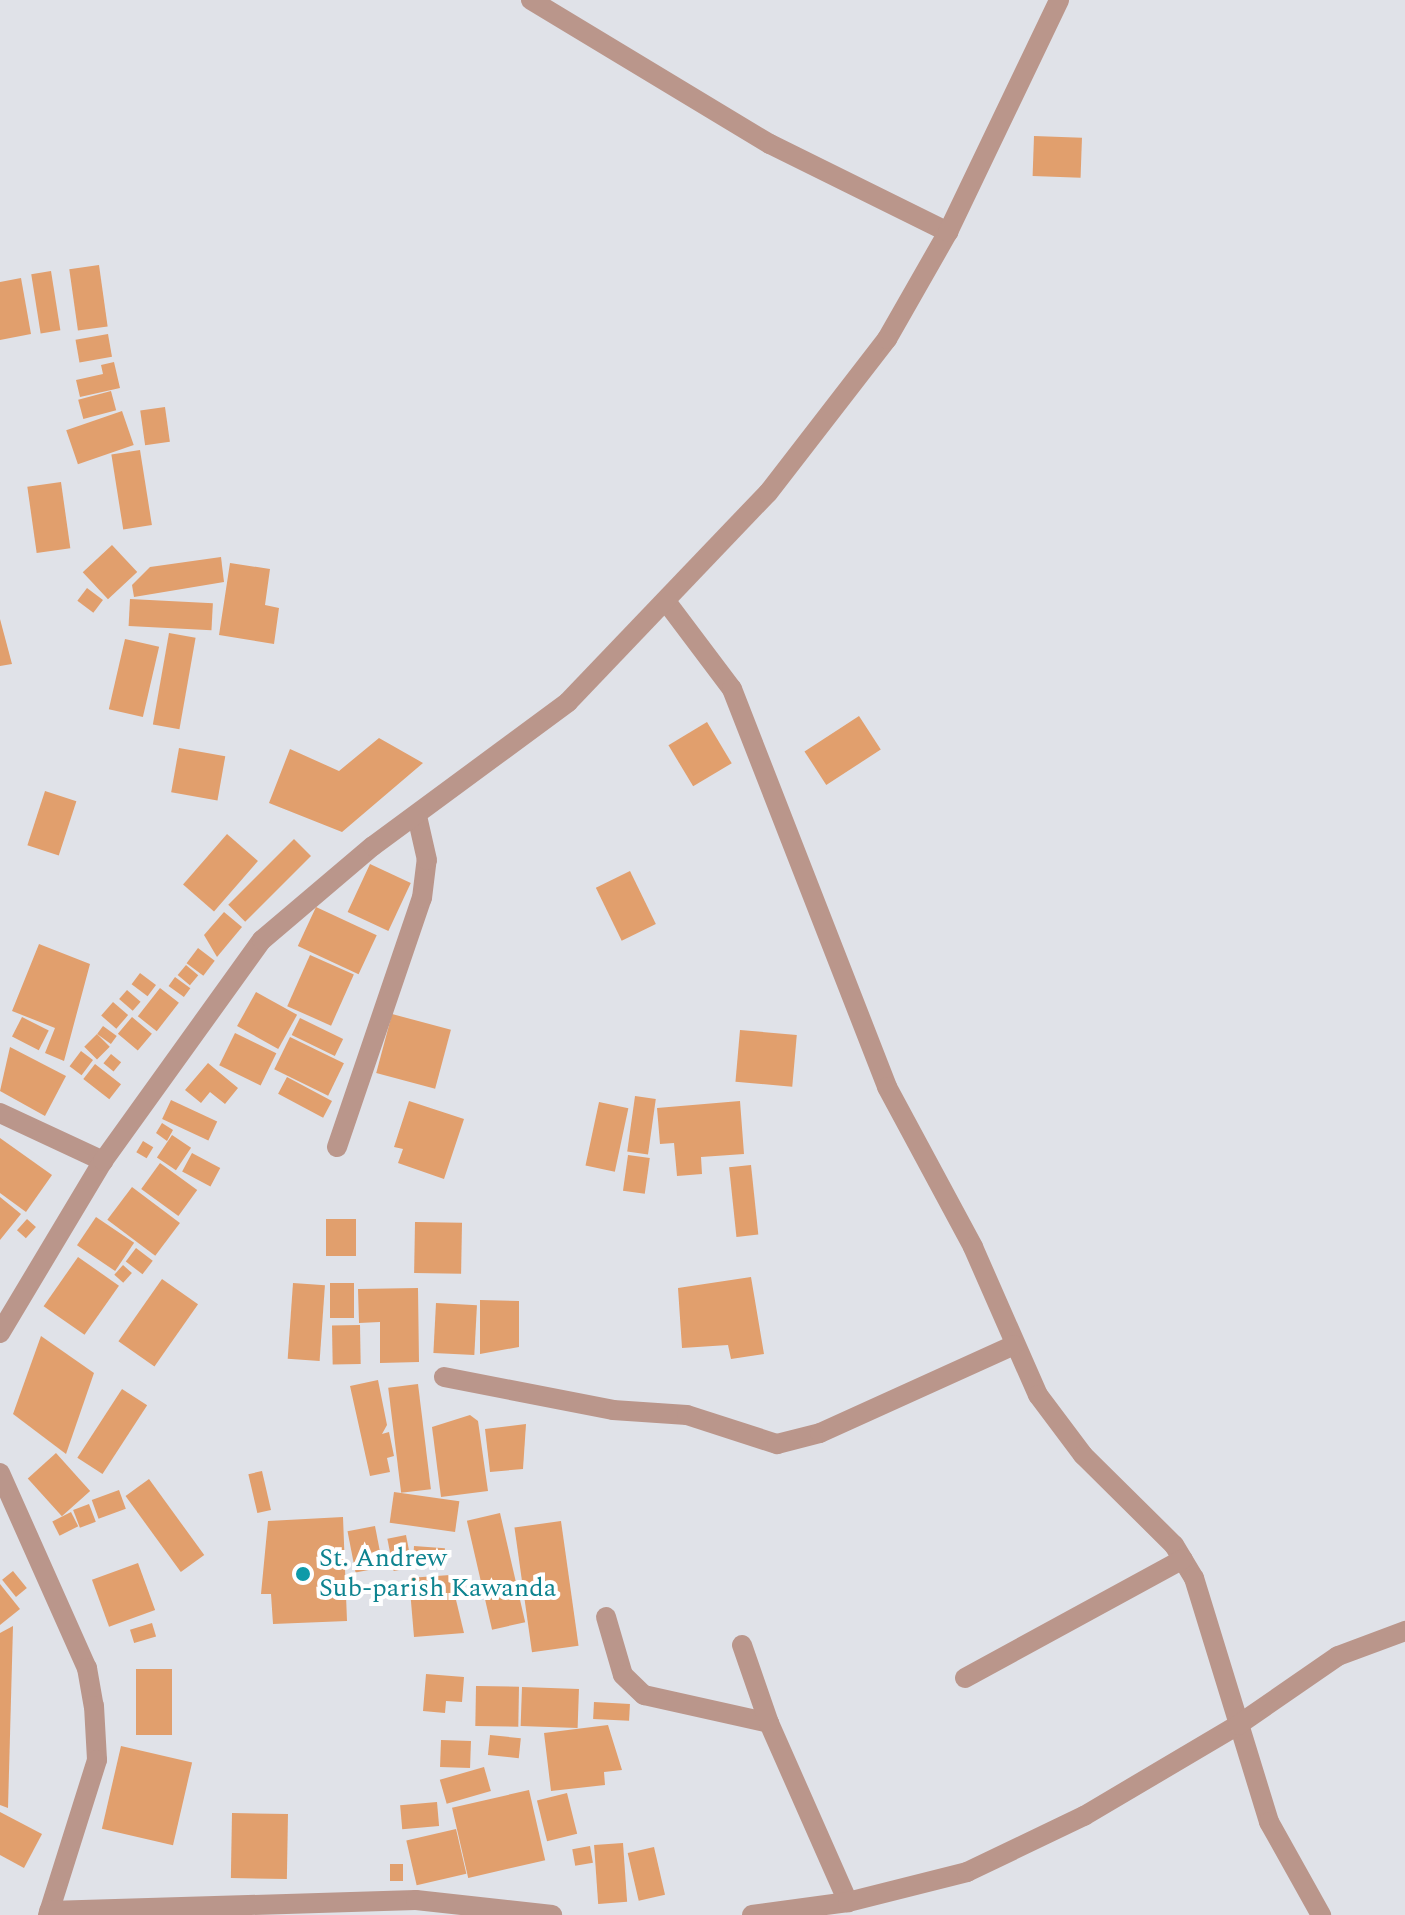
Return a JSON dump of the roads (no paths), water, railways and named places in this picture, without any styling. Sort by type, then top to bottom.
[{"type":"street","points":[[531,0],[770,144],[948,232]]},
{"type":"street","points":[[0,1333],[103,1161],[262,940],[417,816],[568,702],[668,604],[768,493],[887,339],[948,232],[1059,0]]},
{"type":"street","points":[[668,604],[732,689],[887,1087],[973,1247],[1038,1395],[1083,1455],[1183,1559],[1212,1621],[1238,1725],[1269,1822],[1321,1915]]},
{"type":"street","points":[[337,1147],[422,898],[427,860],[417,816]]},
{"type":"street","points":[[0,1113],[103,1161]]},
{"type":"street","points":[[444,1377],[613,1410],[687,1415],[777,1444],[820,1433],[1014,1345]]},
{"type":"street","points":[[0,1473],[87,1668],[94,1706],[97,1760],[48,1913],[416,1900],[552,1915]]},
{"type":"street","points":[[965,1678],[1183,1559]]},
{"type":"street","points":[[606,1617],[623,1675],[644,1695],[769,1723]]},
{"type":"street","points":[[752,1915],[848,1902],[967,1872],[1084,1816],[1238,1725],[1338,1656],[1405,1631]]},
{"type":"street","points":[[742,1645],[769,1723],[848,1902]]},
{"type":"place","name":"St. Andrew Sub-parish Kawanda","points":[[303,1574]]}]
